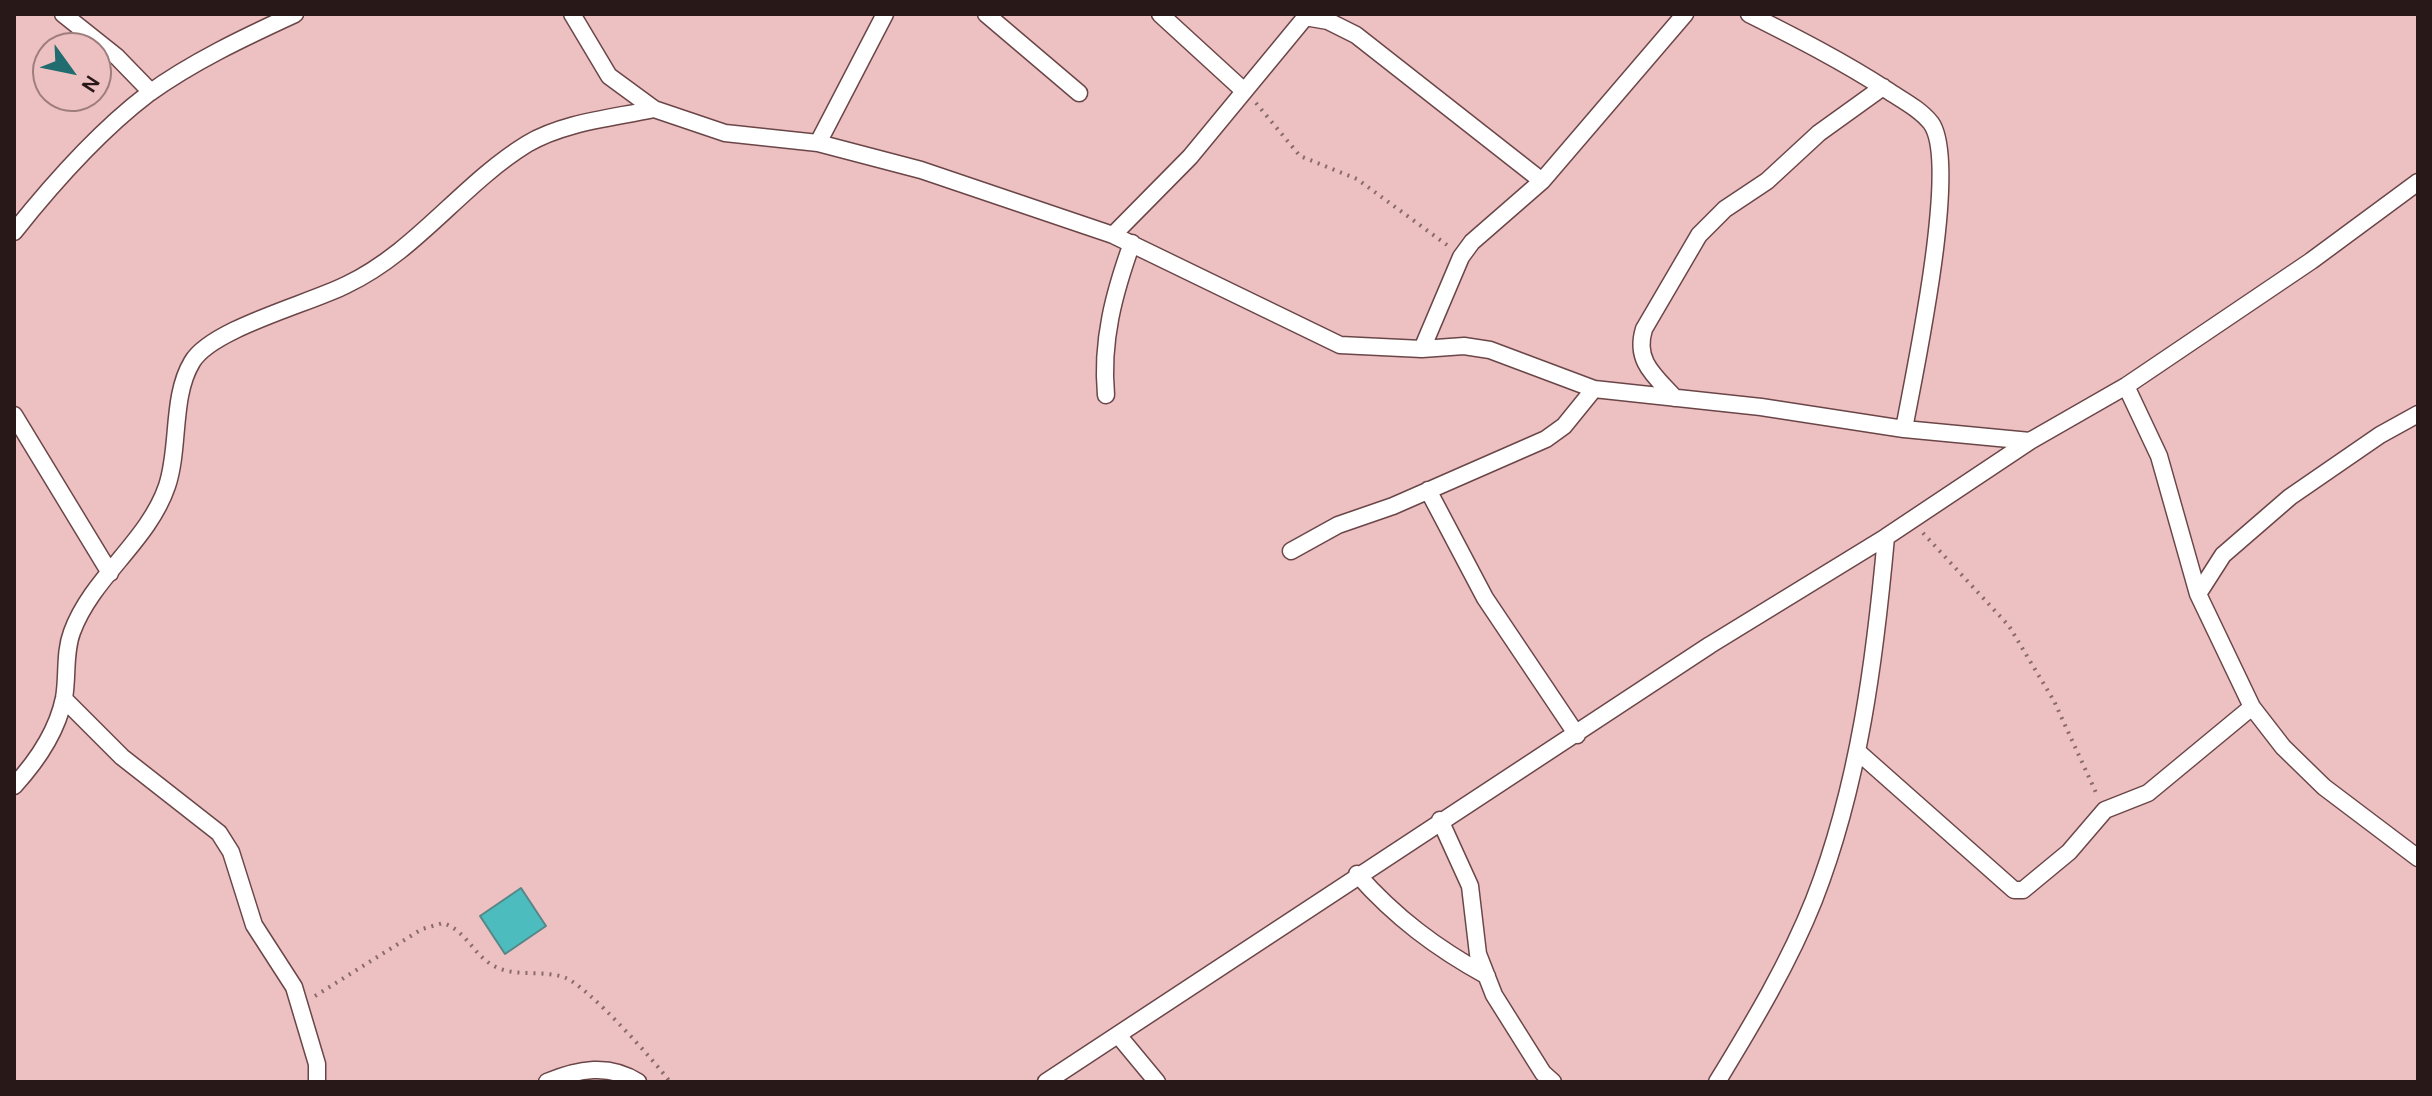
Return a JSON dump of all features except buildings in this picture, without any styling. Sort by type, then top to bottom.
[{"type":"street","points":[[63,14],[117,57],[151,92]]},
{"type":"street","points":[[14,232],[92,145],[151,92],[243,38],[295,14]]},
{"type":"street","points":[[572,14],[609,76],[654,109],[725,133],[818,143],[921,170],[1113,235],[1340,345],[1422,349],[1464,346],[1490,350],[1594,389],[1904,429],[2030,441]]},
{"type":"street","points":[[818,143],[885,14]]},
{"type":"street","points":[[986,14],[1079,93]]},
{"type":"street","points":[[1160,14],[1245,88]]},
{"type":"street","points":[[1422,349],[1461,257],[1472,242],[1542,181],[1685,14]]},
{"type":"street","points":[[1749,14],[1833,55],[1919,111],[1932,125],[1942,153],[1930,280],[1904,429]]},
{"type":"street","points":[[1113,235],[1190,157],[1307,16],[1328,21],[1356,35],[1542,181]]},
{"type":"street","points":[[1675,398],[1643,363],[1639,345],[1644,329],[1699,235],[1725,209],[1767,181],[1819,133],[1883,87]]},
{"type":"street","points":[[14,786],[46,745],[64,699],[72,631],[110,573],[153,517],[166,490],[174,465],[184,380],[191,362],[205,345],[221,334],[299,307],[375,269],[450,208],[479,179],[528,143],[563,128],[654,109]]},
{"type":"street","points":[[1046,1082],[1357,874],[1577,735],[1710,645],[1886,537],[2030,441],[2126,386],[2311,261],[2418,182]]},
{"type":"street","points":[[1106,395],[1103,363],[1106,333],[1116,287],[1132,243]]},
{"type":"street","points":[[2126,386],[2159,456],[2198,594],[2252,707],[2283,747],[2324,787],[2418,858]]},
{"type":"street","points":[[1291,551],[1338,525],[1546,439],[1564,426],[1594,389]]},
{"type":"street","points":[[2198,594],[2223,555],[2290,497],[2380,435],[2418,414]]},
{"type":"street","points":[[14,415],[110,573]]},
{"type":"street","points":[[1428,490],[1485,598],[1577,735]]},
{"type":"street","points":[[1717,1082],[1793,949],[1815,898],[1857,751],[1876,642],[1886,537]]},
{"type":"street","points":[[64,699],[122,757],[219,833],[231,852],[254,925],[294,987],[317,1064],[317,1082]]},
{"type":"street","points":[[1857,751],[2014,890],[2023,890],[2069,852],[2105,810],[2148,793],[2252,707]]},
{"type":"street","points":[[1440,820],[1470,886],[1478,954],[1494,995],[1543,1073],[1553,1082]]},
{"type":"street","points":[[1357,874],[1389,910],[1417,934],[1487,976]]},
{"type":"street","points":[[1118,1035],[1157,1082]]},
{"type":"street","points":[[547,1082],[572,1073],[603,1069],[625,1074],[638,1082]]},
{"type":"path","points":[[1245,88],[1265,118],[1300,156],[1357,179],[1461,257]]},
{"type":"path","points":[[1911,520],[2009,626],[2054,701],[2105,810]]},
{"type":"path","points":[[300,1005],[422,929],[443,923],[463,932],[491,965],[508,971],[563,977],[583,987],[670,1082]]}]
